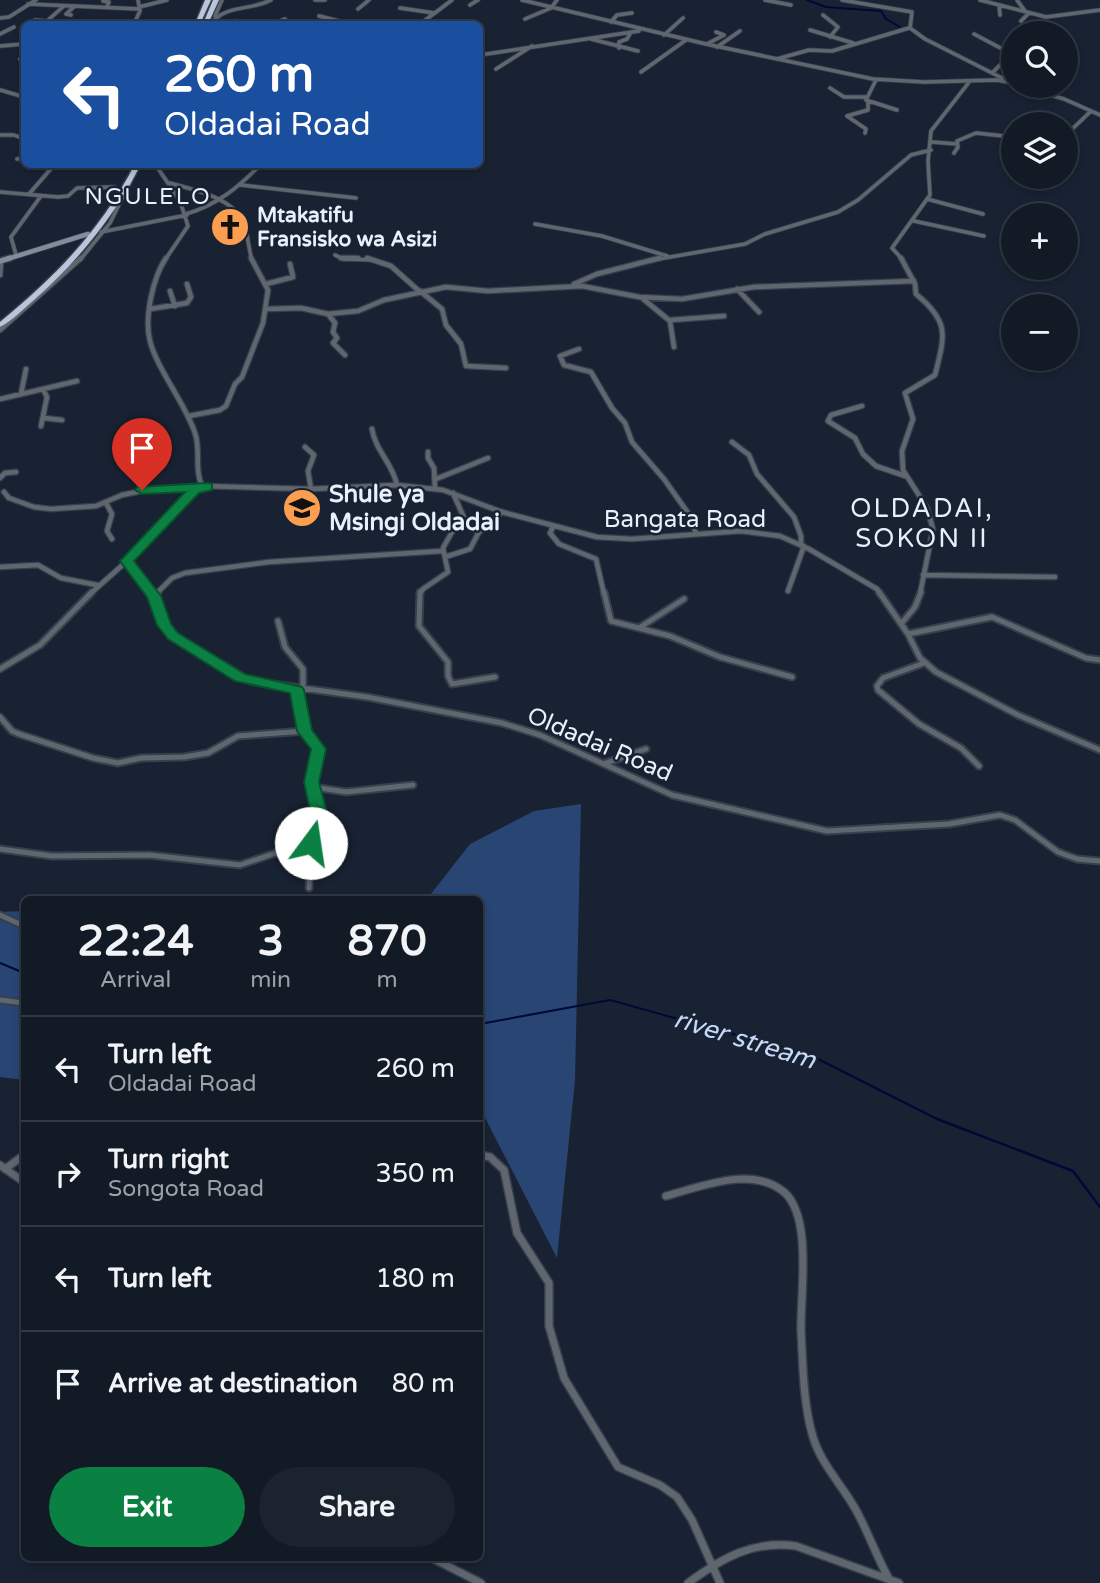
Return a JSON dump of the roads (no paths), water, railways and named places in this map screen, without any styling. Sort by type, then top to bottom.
[{"type":"highway","points":[[198,21],[208,0]]},
{"type":"highway","points":[[206,21],[216,0]]},
{"type":"highway","points":[[0,318],[96,232],[128,168]]},
{"type":"highway","points":[[0,324],[51,282],[96,232],[136,168]]},
{"type":"street","points":[[1,19],[36,0]]},
{"type":"street","points":[[135,21],[140,8],[138,0]]},
{"type":"street","points":[[28,5],[140,8],[167,0]]},
{"type":"street","points":[[213,21],[222,0]]},
{"type":"street","points":[[215,21],[232,8],[256,8],[271,0]]},
{"type":"street","points":[[315,0],[324,0]]},
{"type":"street","points":[[358,9],[369,0]]},
{"type":"street","points":[[439,0],[451,1]]},
{"type":"street","points":[[470,5],[478,0]]},
{"type":"street","points":[[522,0],[685,40],[823,70],[850,72],[876,80],[1001,81]]},
{"type":"street","points":[[525,19],[551,8],[557,0]]},
{"type":"street","points":[[765,0],[791,5]]},
{"type":"street","points":[[842,0],[912,12],[909,27]]},
{"type":"street","points":[[980,0],[1049,16],[1100,10]]},
{"type":"street","points":[[1017,0],[1020,7],[1028,13]]},
{"type":"street","points":[[103,1],[109,2],[107,7]]},
{"type":"street","points":[[424,21],[451,1]]},
{"type":"street","points":[[999,5],[1000,15]]},
{"type":"street","points":[[35,20],[47,21],[64,6]]},
{"type":"street","points":[[71,15],[66,14],[75,6]]},
{"type":"street","points":[[421,11],[428,6]]},
{"type":"street","points":[[400,8],[434,13]]},
{"type":"street","points":[[611,22],[617,15],[632,13]]},
{"type":"street","points":[[1021,21],[1028,13]]},
{"type":"street","points":[[823,15],[838,27],[831,37]]},
{"type":"street","points":[[319,16],[329,21]]},
{"type":"street","points":[[664,35],[683,18]]},
{"type":"street","points":[[280,21],[285,19]]},
{"type":"street","points":[[0,34],[15,27]]},
{"type":"street","points":[[775,60],[809,50],[832,51],[909,27]]},
{"type":"street","points":[[909,27],[925,39],[1001,78]]},
{"type":"street","points":[[483,54],[645,30]]},
{"type":"street","points":[[810,30],[856,43]]},
{"type":"street","points":[[717,47],[740,31]]},
{"type":"street","points":[[619,48],[620,42],[627,39],[631,32]]},
{"type":"street","points":[[706,44],[724,35],[716,32]]},
{"type":"street","points":[[974,34],[1009,52],[992,73]]},
{"type":"street","points":[[586,38],[638,51]]},
{"type":"street","points":[[641,72],[656,65],[664,55],[685,40]]},
{"type":"street","points":[[1,47],[21,44]]},
{"type":"street","points":[[496,69],[532,46]]},
{"type":"street","points":[[823,70],[827,62]]},
{"type":"street","points":[[865,133],[866,129],[847,116],[868,110],[867,99],[876,80]]},
{"type":"street","points":[[901,624],[915,607],[933,525],[927,508],[905,476],[901,454],[913,419],[905,393],[934,375],[944,333],[938,316],[916,294],[914,281],[904,261],[892,248],[914,221],[931,191],[928,163],[933,128],[970,81]]},
{"type":"street","points":[[830,88],[844,97],[867,99],[897,110]]},
{"type":"street","points":[[0,90],[21,96]]},
{"type":"street","points":[[1060,98],[1100,115]]},
{"type":"street","points":[[1078,126],[1091,111]]},
{"type":"street","points":[[954,153],[960,138],[974,134],[1001,136]]},
{"type":"street","points":[[0,135],[21,138]]},
{"type":"street","points":[[932,142],[957,144]]},
{"type":"street","points":[[571,286],[597,274],[667,256],[727,249],[757,240],[765,234],[838,212],[858,201],[911,155],[931,150]]},
{"type":"street","points":[[17,159],[21,158]]},
{"type":"street","points":[[29,194],[52,168]]},
{"type":"street","points":[[0,669],[40,645],[97,585],[127,561],[194,490],[205,487],[198,478],[197,437],[189,416],[150,343],[150,309],[159,268],[188,226],[186,214],[170,183],[158,168]]},
{"type":"street","points":[[0,275],[2,259],[96,232],[206,209],[223,200],[257,168]]},
{"type":"street","points":[[170,183],[223,200],[242,217],[251,258],[266,284],[267,309],[243,375],[235,384],[226,406],[220,410],[189,416]]},
{"type":"street","points":[[241,185],[356,198]]},
{"type":"street","points":[[0,192],[66,196],[79,188],[115,187]]},
{"type":"street","points":[[16,255],[10,237],[41,196]]},
{"type":"street","points":[[927,200],[983,214]]},
{"type":"street","points":[[914,221],[984,236]]},
{"type":"street","points":[[535,224],[607,238],[667,256]]},
{"type":"street","points":[[0,330],[52,286],[96,232]]},
{"type":"street","points":[[335,255],[344,260],[368,258],[400,270],[442,309],[446,325],[461,344],[467,366],[506,368]]},
{"type":"street","points":[[266,284],[293,277],[290,264]]},
{"type":"street","points":[[267,309],[301,309],[328,314],[362,310],[381,301],[446,287],[488,291],[571,286],[642,298],[682,299],[737,289],[914,281]]},
{"type":"street","points":[[150,309],[185,304],[191,299],[187,284]]},
{"type":"street","points":[[737,289],[759,312]]},
{"type":"street","points":[[170,290],[176,306]]},
{"type":"street","points":[[642,298],[671,320],[724,316]]},
{"type":"street","points":[[328,314],[335,323],[333,332],[337,338],[333,343],[345,355]]},
{"type":"street","points":[[671,320],[674,347]]},
{"type":"street","points":[[579,349],[560,356],[564,365],[591,372],[612,408],[625,423],[632,442],[664,479],[688,513],[696,533]]},
{"type":"street","points":[[20,394],[26,369]]},
{"type":"street","points":[[0,398],[77,381]]},
{"type":"street","points":[[41,426],[47,397],[43,389]]},
{"type":"street","points":[[862,406],[831,415],[828,421],[853,436],[863,454],[876,466],[905,476]]},
{"type":"street","points":[[44,418],[62,420]]},
{"type":"street","points":[[372,429],[375,447],[395,472],[397,485]]},
{"type":"street","points":[[732,442],[750,455],[756,473],[776,492],[799,526],[802,546],[788,591]]},
{"type":"street","points":[[306,447],[314,455],[308,468],[311,489]]},
{"type":"street","points":[[428,452],[436,479],[435,489]]},
{"type":"street","points":[[436,479],[488,458]]},
{"type":"street","points":[[0,478],[5,473],[16,472]]},
{"type":"street","name":"Bangata Road","points":[[4,492],[9,498],[41,508],[92,507],[142,490],[205,487],[311,489],[397,485],[453,493],[502,512],[553,527],[583,535],[620,540],[741,531],[772,534],[802,546],[874,586],[908,634],[923,663]]},
{"type":"street","points":[[453,493],[464,513],[463,524],[452,532],[443,554],[448,572],[441,581],[420,592],[419,626],[447,662],[448,676],[452,684],[495,677]]},
{"type":"street","points":[[106,503],[112,514],[107,531],[112,539]]},
{"type":"street","points":[[154,596],[172,578],[186,573],[269,562],[443,554],[470,549],[479,532],[502,512]]},
{"type":"street","points":[[463,524],[479,532]]},
{"type":"street","points":[[553,527],[550,533],[559,544],[596,559],[611,621],[670,636],[720,657],[792,677]]},
{"type":"street","name":"Oldadai Road","points":[[127,561],[154,596],[167,631],[250,681],[300,690],[367,697],[502,723],[540,735],[672,795],[827,831],[949,824],[988,815],[1007,816],[1058,852],[1077,859],[1100,861]]},
{"type":"street","points":[[0,567],[38,565],[61,578],[97,585]]},
{"type":"street","points":[[923,575],[1055,577]]},
{"type":"street","points":[[638,628],[684,599]]},
{"type":"street","points":[[908,634],[992,617],[1086,658],[1100,660]]},
{"type":"street","points":[[278,621],[285,647],[303,669],[300,690],[305,731],[319,749],[313,787],[320,820],[311,841],[309,888]]},
{"type":"street","points":[[979,766],[961,748],[919,724],[878,690],[877,686],[884,678],[923,663],[989,701],[1100,750]]},
{"type":"street","points":[[0,717],[12,731],[19,734],[115,763],[141,758],[194,756],[213,751],[238,736],[305,731]]},
{"type":"street","points":[[603,764],[646,749]]},
{"type":"street","points":[[313,787],[359,792],[391,785],[413,785]]},
{"type":"street","points":[[0,849],[52,856],[149,855],[240,865],[311,841]]},
{"type":"street","points":[[0,915],[21,925]]},
{"type":"street","points":[[0,1000],[21,1003]]},
{"type":"street","points":[[21,1156],[3,1167],[21,1180]]},
{"type":"street","points":[[483,1156],[490,1157],[505,1170],[517,1233],[547,1277],[550,1291],[549,1326],[564,1378],[615,1464],[627,1472],[660,1485],[677,1497],[692,1520],[720,1583]]},
{"type":"street","points":[[666,1196],[744,1179],[763,1181],[780,1189],[792,1201],[798,1217],[800,1237],[801,1319],[813,1438],[856,1510],[888,1577]]},
{"type":"street","points":[[688,1583],[711,1566],[742,1549],[780,1543],[796,1546],[899,1583]]},
{"type":"street","points":[[438,1561],[481,1583]]},
{"type":"waterway","points":[[807,0],[826,7],[881,11],[886,19],[900,27]]},
{"type":"waterway","name":"river stream","points":[[0,963],[21,972]]},
{"type":"waterway","name":"river stream","points":[[483,1023],[610,1000],[703,1026]]},
{"type":"waterway","name":"river stream","points":[[697,1024],[812,1056],[937,1119],[1073,1171],[1100,1207]]},
{"type":"place","name":"Mtakatifu Fransisko wa Asizi","points":[[230,227]]},
{"type":"place","name":"Shule ya Msingi Oldadai","points":[[302,508]]},
{"type":"district","name":"NGULELO","points":[[148,196]]},
{"type":"district","name":"OLDADAI, SOKON II","points":[[922,523]]}]
